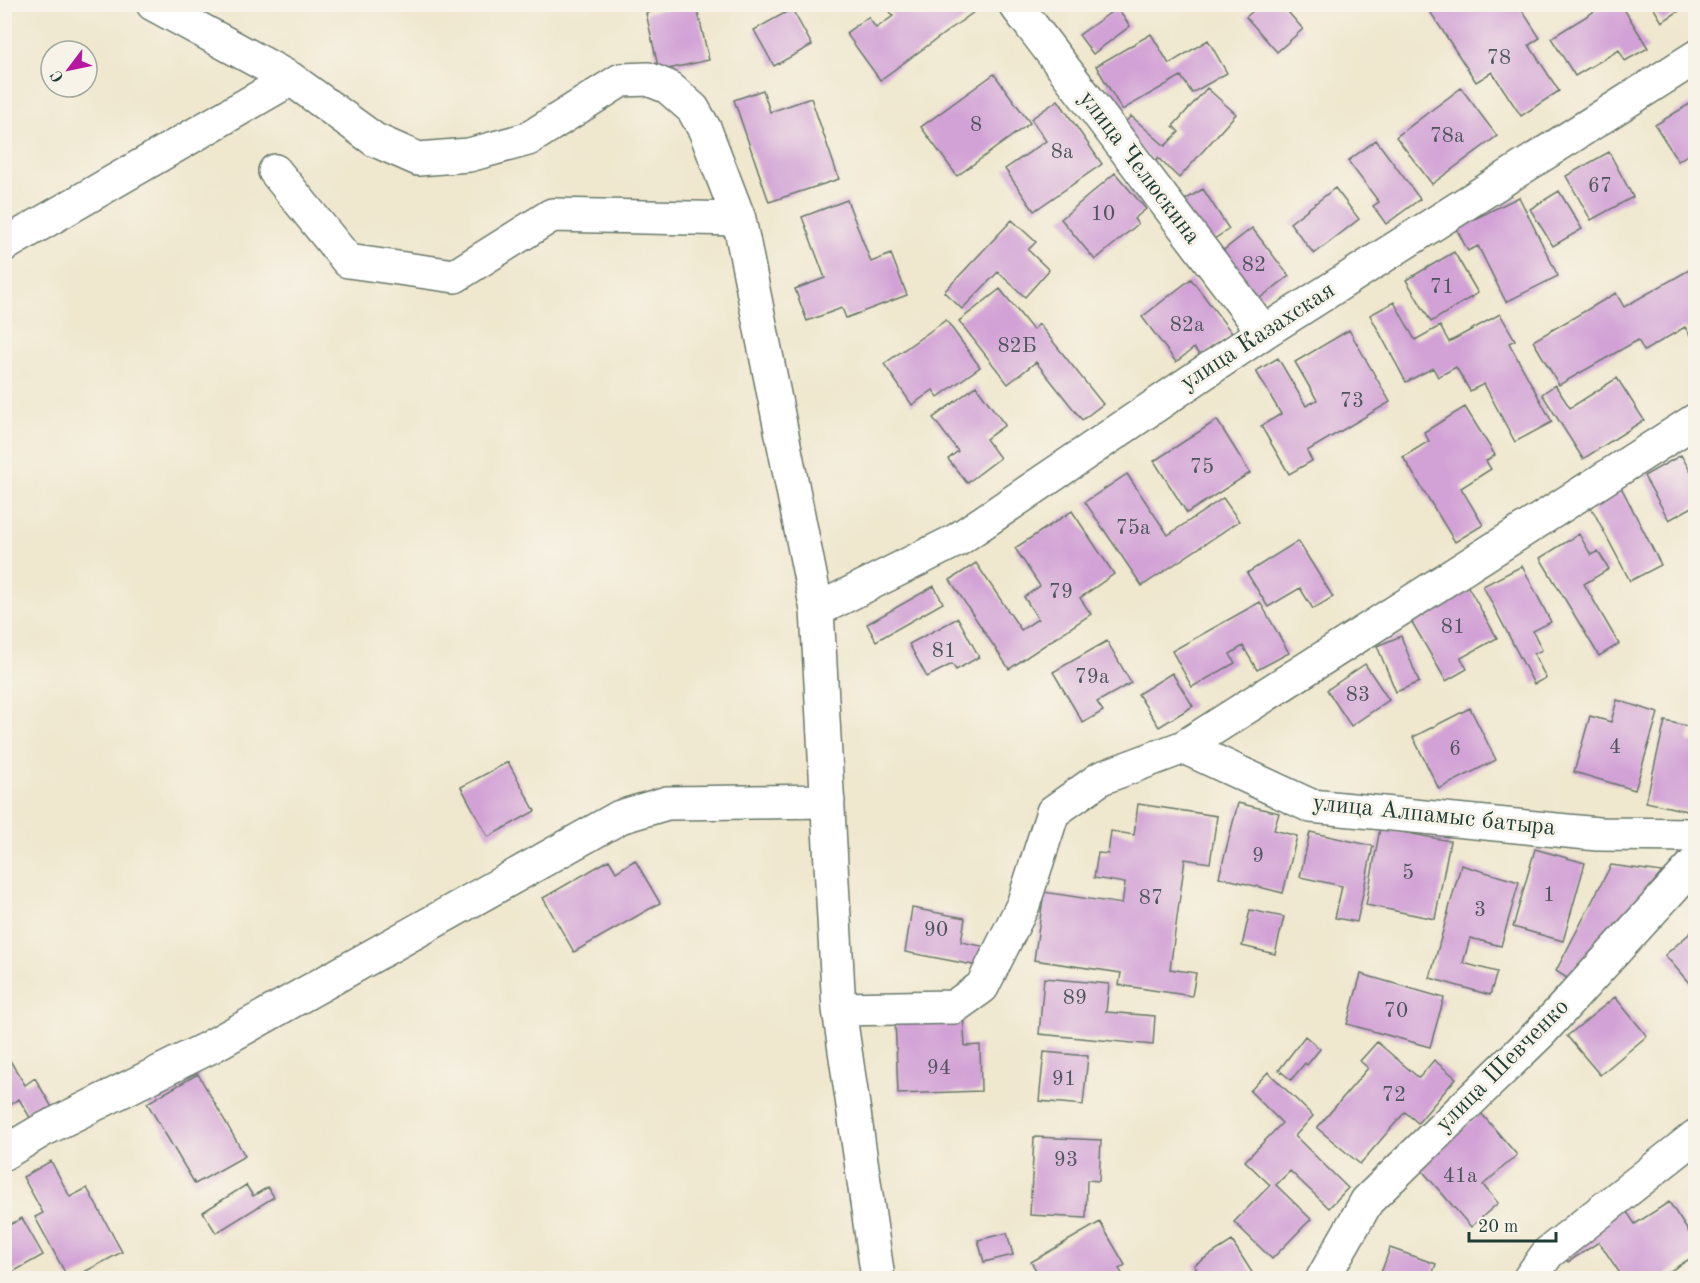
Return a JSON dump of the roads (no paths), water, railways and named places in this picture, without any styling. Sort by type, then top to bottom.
[{"type":"street","points":[[153,4],[291,79],[375,140],[418,159],[469,155],[528,139],[621,80],[648,79],[668,87],[693,109],[705,130],[739,219],[818,610],[839,1009],[878,1278]]},
{"type":"street","name":"улица Челюскина","points":[[1015,4],[1264,332]]},
{"type":"street","name":"улица Казахская","points":[[818,610],[957,540],[1264,332],[1695,57]]},
{"type":"street","points":[[4,245],[291,79]]},
{"type":"street","points":[[275,171],[348,261],[455,276],[552,215],[739,219]]},
{"type":"street","points":[[839,1009],[954,1007],[982,987],[1023,905],[1053,812],[1101,778],[1184,747],[1695,420]]},
{"type":"street","name":"улица Алпамыс батыра","points":[[1184,747],[1311,806],[1598,834],[1695,835]]},
{"type":"street","points":[[4,1154],[41,1131],[210,1047],[620,817],[667,803],[828,801]]},
{"type":"street","name":"улица Шевченко","points":[[1323,1278],[1367,1201],[1541,1032],[1695,862]]},
{"type":"street","points":[[1530,1278],[1548,1253],[1695,1136]]}]
